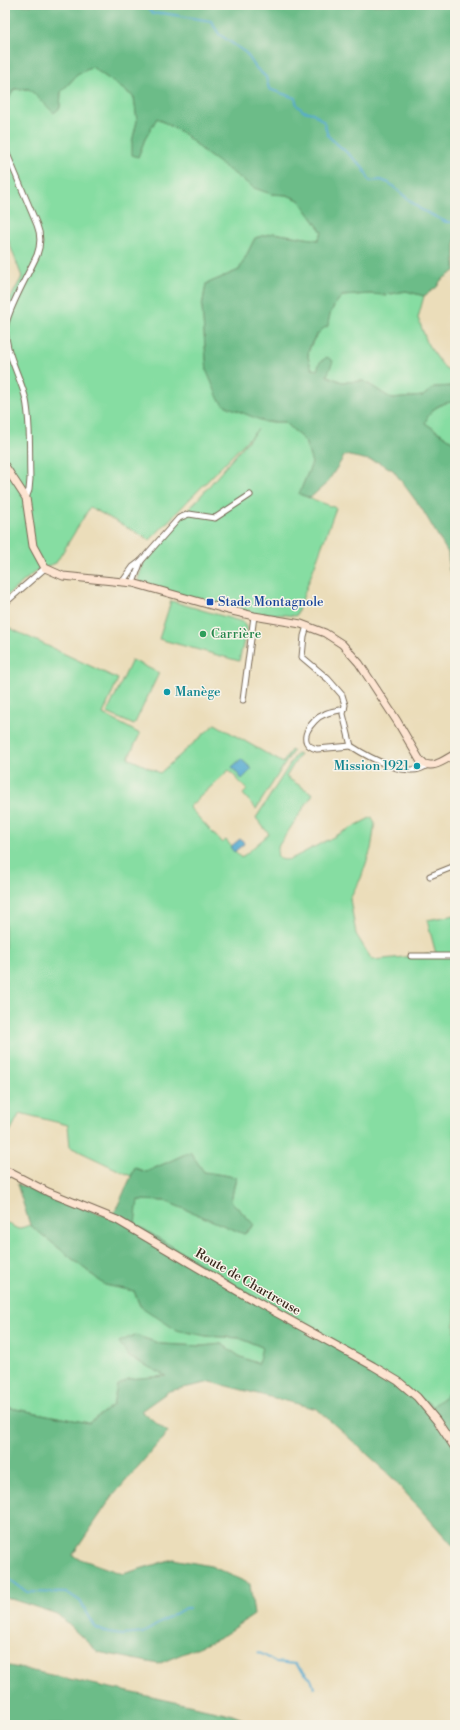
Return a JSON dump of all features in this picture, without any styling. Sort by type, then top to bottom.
[{"type":"street","points":[[5,149],[37,225],[40,236],[40,248],[38,255],[6,323],[7,340],[27,408],[30,479],[29,490],[26,498]]},
{"type":"street","points":[[5,466],[26,498],[33,546],[45,568],[63,576],[133,583],[254,616],[307,626],[325,633],[351,653],[397,721],[419,760],[427,765]]},
{"type":"street","points":[[123,581],[133,567],[141,561],[179,518],[189,514],[215,518],[250,494]]},
{"type":"street","points":[[133,583],[141,561]]},
{"type":"street","points":[[5,603],[45,568]]},
{"type":"street","points":[[243,700],[254,616]]},
{"type":"street","points":[[307,626],[304,636],[302,657],[328,679],[342,695],[344,700],[343,714],[351,746]]},
{"type":"street","points":[[344,709],[325,714],[314,721],[305,736],[306,742],[311,748],[316,749],[351,746],[396,768],[417,771],[427,765],[440,763],[455,754]]},
{"type":"street","points":[[430,876],[455,866]]},
{"type":"street","points":[[411,956],[455,956]]},
{"type":"street","name":"Route de Chartreuse","points":[[7,1173],[48,1192],[117,1220],[246,1296],[398,1381],[417,1397],[437,1421],[455,1448]]},
{"type":"green space","points":[[5,5],[455,5],[455,271],[441,280],[437,287],[424,296],[406,291],[386,295],[369,294],[342,296],[332,310],[329,317],[328,326],[317,334],[312,343],[308,352],[308,359],[312,369],[317,370],[320,362],[327,357],[333,361],[327,376],[342,382],[364,381],[392,399],[423,396],[434,387],[455,386],[455,402],[445,403],[436,407],[425,423],[455,443],[455,581],[449,570],[448,553],[422,509],[393,470],[378,462],[345,455],[327,483],[310,498],[299,494],[312,463],[305,441],[285,422],[265,422],[226,406],[219,400],[207,372],[202,307],[206,284],[239,270],[255,238],[273,233],[318,240],[322,232],[299,200],[287,195],[271,194],[254,188],[208,155],[184,134],[157,118],[145,139],[138,157],[132,155],[132,142],[137,121],[134,97],[92,67],[77,75],[61,92],[60,108],[54,113],[29,89],[14,89],[5,106]]},
{"type":"green space","points":[[92,67],[134,97],[137,121],[132,142],[138,157],[145,139],[157,118],[184,134],[208,155],[271,194],[287,195],[299,200],[322,232],[318,240],[273,233],[255,238],[239,270],[206,284],[202,307],[207,372],[265,422],[285,422],[305,441],[312,463],[299,494],[336,508],[296,616],[264,613],[263,616],[143,585],[138,579],[144,562],[258,429],[150,540],[90,507],[56,563],[36,571],[5,597],[5,308],[22,277],[5,235],[5,106],[14,89],[29,89],[43,103],[60,108],[61,92],[77,75]]},
{"type":"green space","points":[[406,291],[424,296],[418,318],[428,345],[444,367],[455,374],[455,386],[434,387],[423,396],[392,399],[364,381],[342,382],[312,369],[308,359],[310,347],[317,334],[327,326],[332,310],[342,296],[369,294],[386,295]]},
{"type":"green space","points":[[446,402],[455,402],[455,443],[425,423],[429,412]]},
{"type":"green space","name":"Carrière","points":[[171,601],[243,622],[247,629],[239,661],[159,639]]},
{"type":"green space","points":[[5,626],[118,679],[103,714],[140,734],[128,758],[160,773],[215,724],[283,763],[291,750],[293,751],[256,809],[243,794],[247,790],[229,770],[189,807],[222,843],[226,840],[241,858],[269,834],[256,818],[297,753],[300,754],[286,777],[313,794],[279,845],[277,852],[280,859],[291,859],[372,817],[375,824],[371,849],[361,878],[350,899],[356,934],[372,960],[436,954],[427,920],[455,915],[455,1388],[433,1406],[135,1224],[137,1200],[165,1201],[245,1234],[254,1225],[231,1201],[236,1177],[204,1172],[190,1152],[146,1172],[135,1168],[131,1176],[70,1147],[68,1125],[20,1113],[5,1141]]},
{"type":"green space","points":[[132,660],[159,673],[134,725],[107,713]]},
{"type":"green space","points":[[190,1152],[204,1172],[236,1177],[231,1201],[254,1225],[244,1234],[165,1201],[138,1200],[135,1224],[433,1406],[455,1388],[455,1548],[386,1471],[317,1409],[211,1382],[169,1391],[141,1411],[168,1432],[112,1497],[72,1556],[123,1574],[173,1559],[211,1566],[250,1584],[254,1615],[218,1639],[158,1664],[98,1652],[57,1614],[5,1597],[5,1407],[89,1423],[113,1405],[117,1386],[128,1379],[166,1376],[129,1357],[119,1342],[135,1335],[161,1344],[202,1346],[222,1344],[239,1356],[258,1364],[262,1347],[239,1338],[206,1336],[176,1330],[140,1306],[134,1291],[105,1285],[30,1225],[17,1184],[112,1218],[135,1168],[146,1172]]},
{"type":"green space","points":[[5,1222],[18,1229],[30,1225],[105,1285],[134,1291],[140,1306],[206,1336],[239,1338],[262,1347],[259,1364],[239,1356],[222,1344],[202,1346],[161,1344],[135,1335],[129,1357],[167,1376],[128,1379],[113,1405],[89,1423],[5,1407]]},
{"type":"green space","points":[[5,1665],[230,1714],[257,1725],[5,1725]]},
{"type":"water","points":[[241,759],[252,769],[242,779],[232,767]]},
{"type":"water","points":[[240,839],[244,844],[234,852],[230,847]]},
{"type":"waterway","points":[[144,5],[153,14],[162,13],[211,21],[219,34],[246,53],[256,68],[266,77],[269,89],[295,98],[297,105],[303,111],[313,113],[324,122],[328,136],[362,166],[370,181],[381,180],[389,183],[420,209],[446,222],[455,222]]},
{"type":"waterway","points":[[5,1576],[27,1592],[68,1593],[80,1601],[96,1628],[108,1633],[122,1635],[143,1633],[185,1608],[189,1608]]},
{"type":"waterway","points":[[258,1652],[276,1662],[295,1664],[311,1679],[314,1688]]},
{"type":"place","name":"Stade Montagnole","points":[[210,602]]},
{"type":"place","name":"Carrière","points":[[203,634]]},
{"type":"place","name":"Manège","points":[[167,692]]},
{"type":"place","name":"Mission 1921","points":[[417,766]]}]
